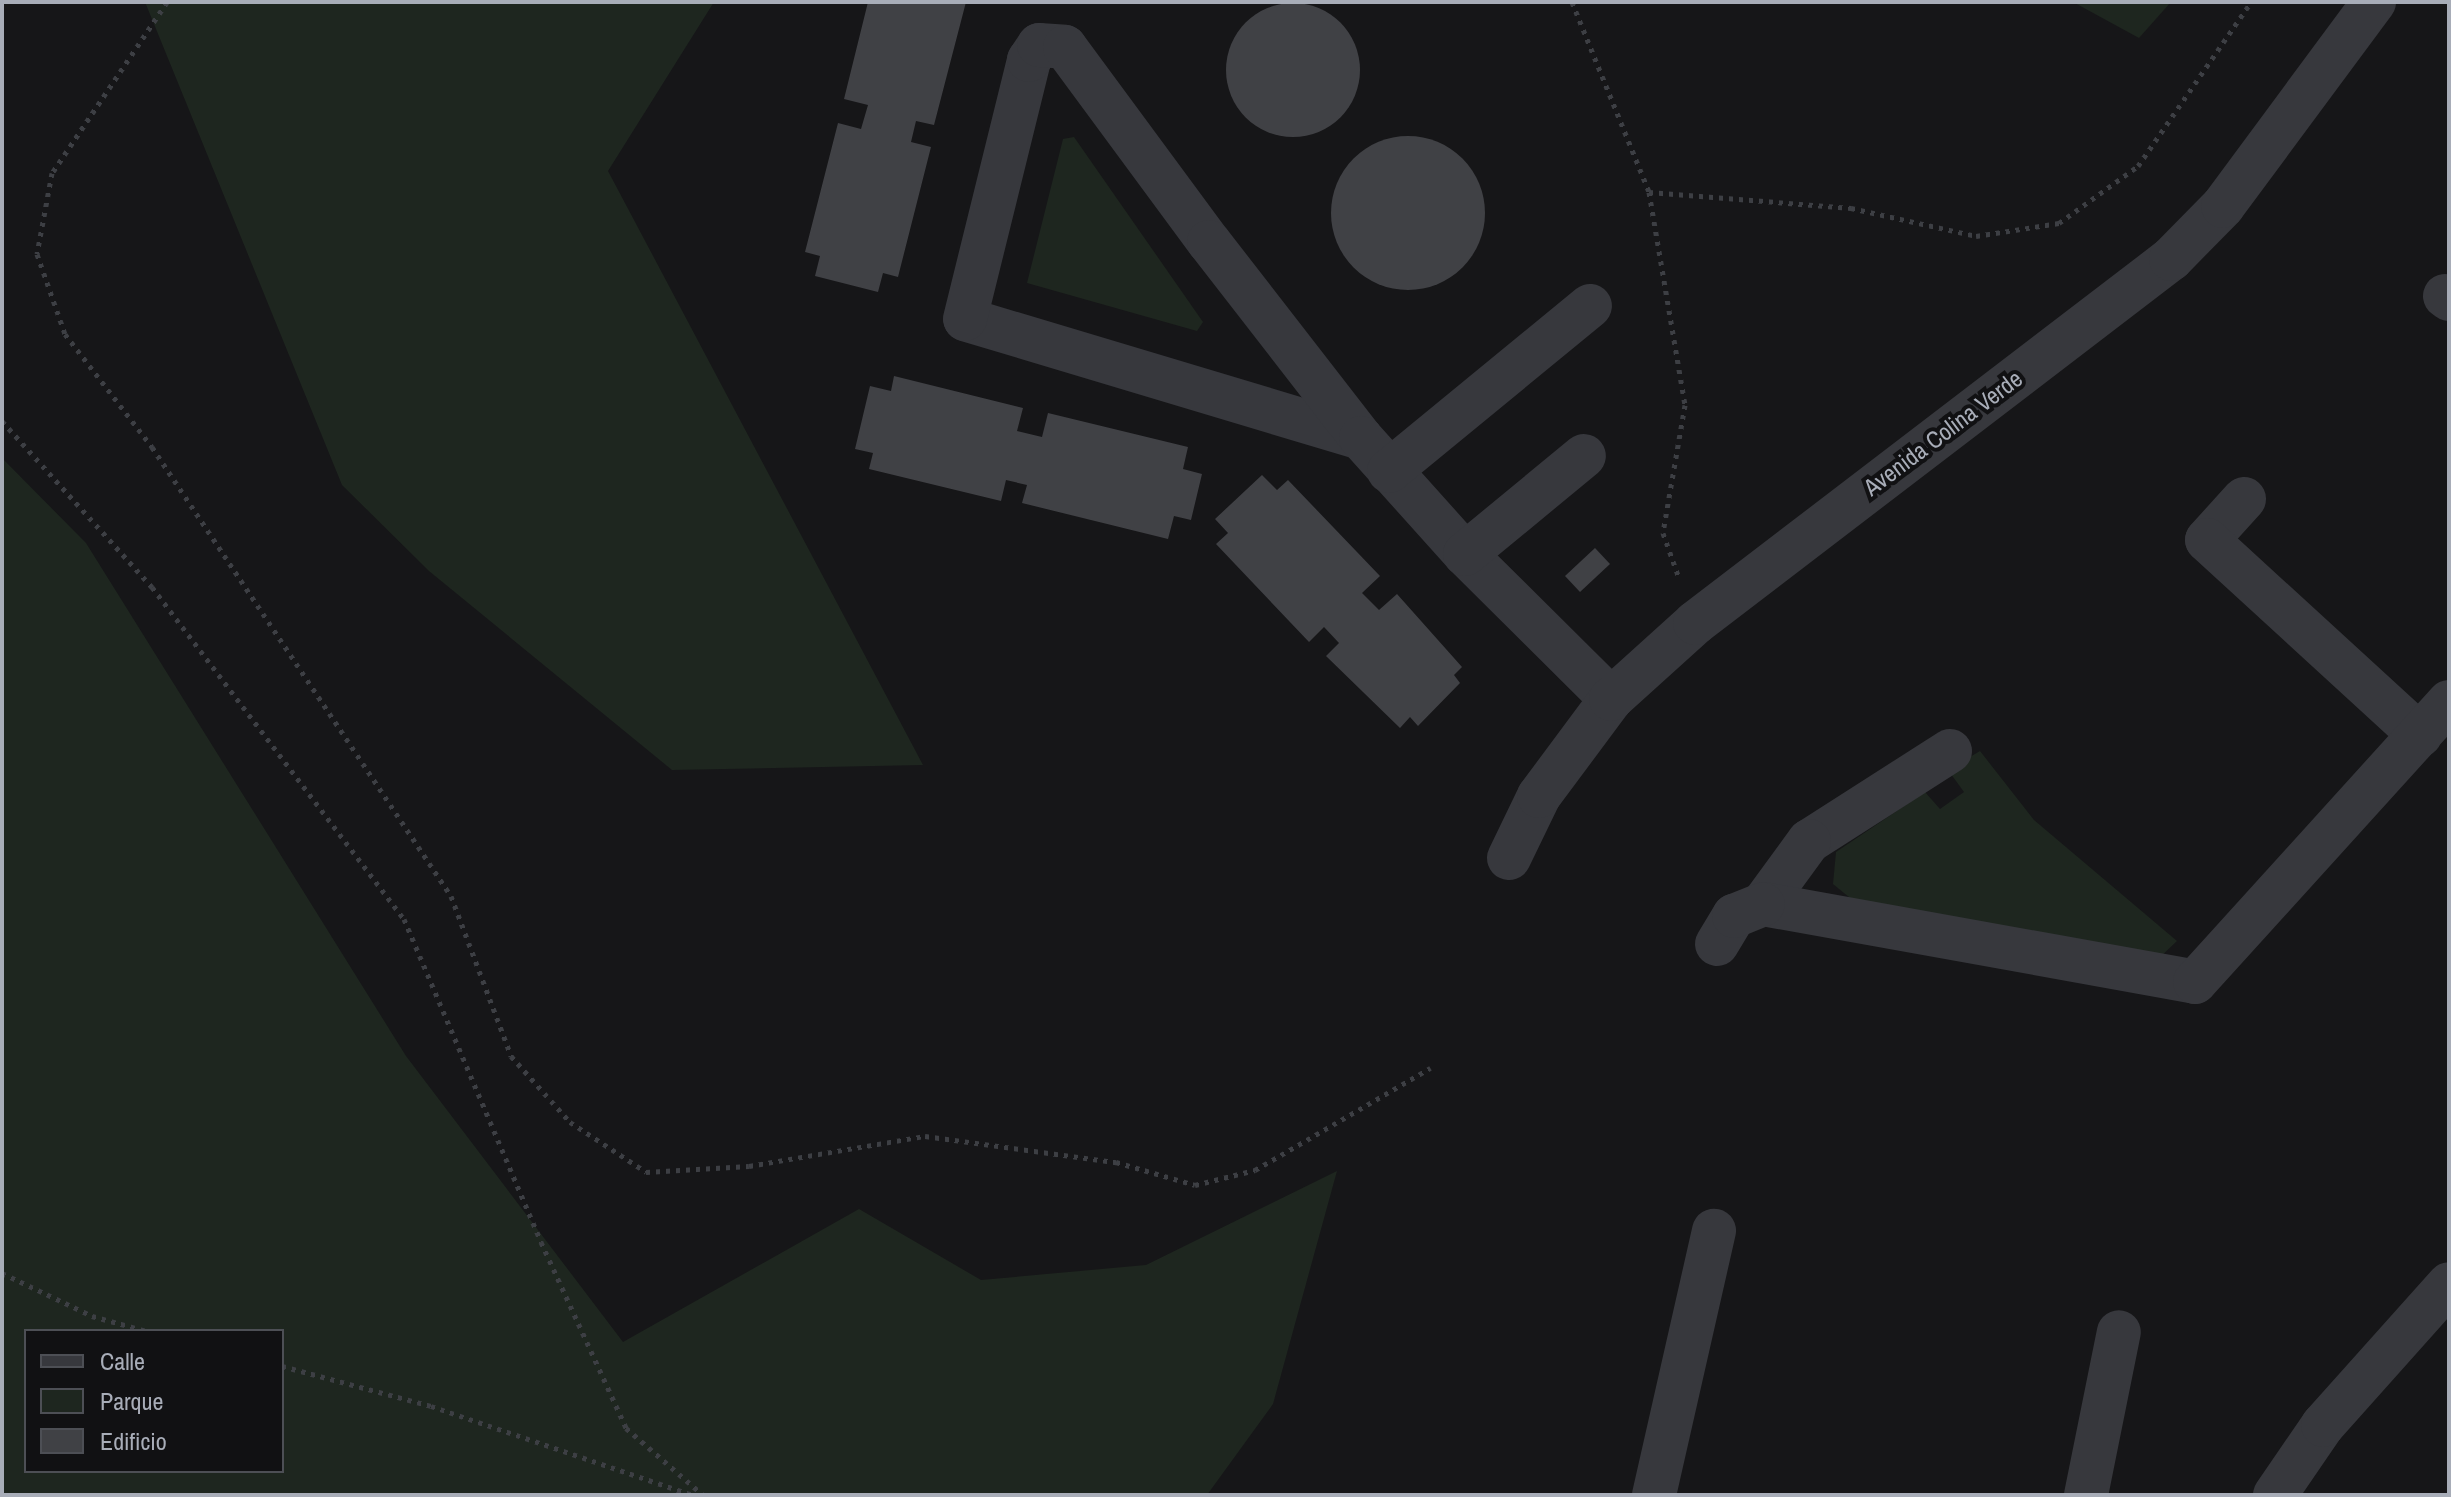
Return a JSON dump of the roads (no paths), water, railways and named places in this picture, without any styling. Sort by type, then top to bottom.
[{"type":"street","name":"Avenida Colina Verde","points":[[1509,858],[1539,796],[1611,699],[1695,623],[2171,259],[2223,206],[2374,2]]},
{"type":"street","points":[[1361,438],[965,319],[1029,60],[1039,45],[1065,47],[1209,242],[1361,438],[1465,554],[1611,699]]},
{"type":"street","points":[[1389,471],[1590,306]]},
{"type":"street","points":[[1465,554],[1584,456]]},
{"type":"street","points":[[2244,499],[2207,540],[2420,735]]},
{"type":"street","points":[[1763,904],[2195,982],[2449,702]]},
{"type":"street","points":[[1717,944],[1734,916],[1763,904],[1809,841],[1950,751]]},
{"type":"street","points":[[1654,1495],[1714,1231]]},
{"type":"street","points":[[2275,1495],[2323,1425],[2449,1284]]},
{"type":"street","points":[[2086,1495],[2119,1332]]}]
